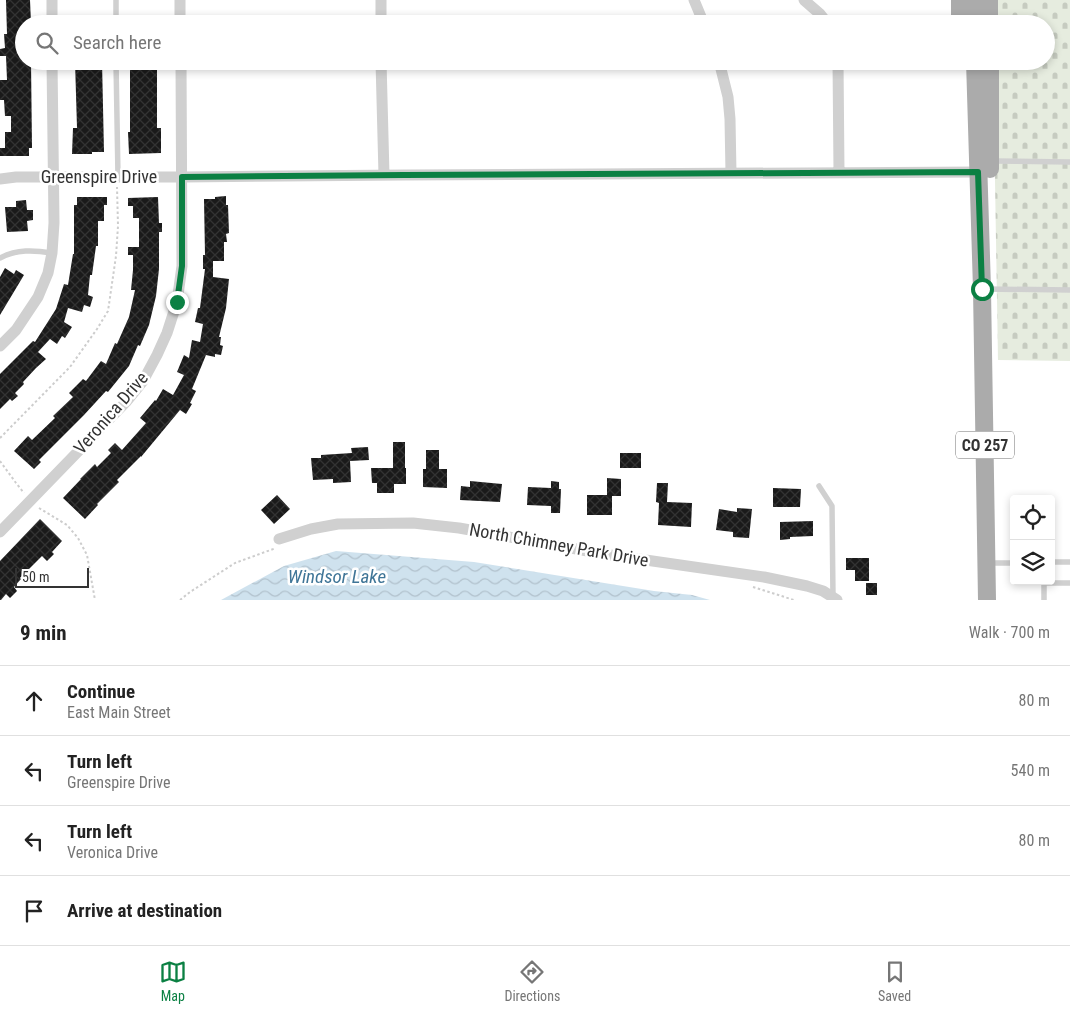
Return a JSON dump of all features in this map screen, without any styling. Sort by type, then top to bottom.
[{"type":"main road","points":[[960,0],[960,15]]},
{"type":"main road","points":[[974,0],[974,15]]},
{"type":"main road","points":[[989,0],[989,15]]},
{"type":"main road","points":[[972,70],[975,83]]},
{"type":"main road","points":[[975,70],[982,165],[990,220],[982,289]]},
{"type":"main road","points":[[982,165],[989,70]]},
{"type":"main road","name":"CO 257","points":[[982,289],[987,600]]},
{"type":"street","points":[[52,0],[52,15]]},
{"type":"street","points":[[180,0],[180,15]]},
{"type":"street","points":[[380,0],[381,15]]},
{"type":"street","points":[[694,0],[700,15]]},
{"type":"street","points":[[804,0],[821,15]]},
{"type":"street","points":[[0,346],[16,330],[38,297],[48,273],[52,253],[54,223],[52,70]]},
{"type":"street","name":"Veronica Drive","points":[[0,532],[126,402],[143,381],[167,333],[177,302],[182,266],[181,70]]},
{"type":"street","points":[[382,70],[384,175]]},
{"type":"street","points":[[721,70],[728,97],[731,173]]},
{"type":"street","points":[[838,70],[839,172]]},
{"type":"street","name":"Greenspire Drive","points":[[0,180],[16,177],[117,182],[182,177],[839,172],[982,165]]},
{"type":"street","name":"North Chimney Park Drive","points":[[279,543],[311,528],[338,524],[413,523],[460,528],[604,554],[764,577],[807,586],[823,591],[835,599]]},
{"type":"lane","points":[[116,0],[116,15]]},
{"type":"lane","points":[[116,70],[117,182]]},
{"type":"lane","points":[[982,165],[1070,162]]},
{"type":"lane","points":[[0,258],[9,253],[34,250],[52,253]]},
{"type":"lane","points":[[982,289],[1070,290]]},
{"type":"lane","points":[[818,486],[832,506],[835,599]]},
{"type":"lane","points":[[986,563],[1010,562]]},
{"type":"lane","points":[[1055,562],[1070,562]]},
{"type":"lane","points":[[1055,582],[1070,583]]},
{"type":"lane","points":[[1044,585],[1044,600]]},
{"type":"path","points":[[0,438],[70,367],[108,310],[116,256],[118,226],[117,182]]},
{"type":"path","points":[[0,461],[25,493]]},
{"type":"path","points":[[39,508],[67,525],[78,538],[87,555],[95,600]]},
{"type":"path","points":[[180,600],[235,563],[279,543]]},
{"type":"path","points":[[748,585],[794,600]]},
{"type":"green space","points":[[992,0],[1070,0],[1070,361],[998,360],[993,70],[1055,70],[1055,15],[993,15]]},
{"type":"water","name":"Windsor Lake","points":[[336,551],[474,562],[654,591],[692,595],[710,600],[221,600],[284,566]]},
{"type":"building","points":[[6,0],[30,0],[31,15],[15,15],[15,70],[31,70],[32,148],[29,148],[29,156],[0,156],[0,148],[5,148],[5,132],[11,132],[11,116],[5,116],[4,100],[0,100],[0,80],[7,80],[6,56],[0,56],[0,49],[5,48],[4,34],[7,34]]},
{"type":"building","points":[[75,70],[102,70],[104,152],[72,154],[73,128],[77,128]]},
{"type":"building","points":[[130,70],[157,70],[157,128],[161,128],[161,153],[129,154],[128,132],[130,132]]},
{"type":"building","points":[[226,196],[229,233],[226,234],[227,242],[224,242],[224,261],[213,261],[213,277],[229,279],[226,308],[219,337],[221,337],[220,345],[223,346],[221,355],[215,354],[215,357],[206,355],[192,389],[196,391],[190,403],[192,404],[186,414],[180,410],[141,457],[117,480],[119,482],[85,519],[63,498],[95,464],[97,467],[111,453],[108,450],[115,443],[122,450],[146,423],[140,418],[156,401],[163,389],[173,395],[184,375],[177,372],[184,355],[189,358],[192,340],[200,342],[203,324],[195,322],[198,308],[200,308],[205,269],[203,269],[203,255],[205,255],[204,199]]},
{"type":"building","points":[[77,197],[107,197],[107,205],[104,205],[104,221],[98,221],[98,246],[96,246],[92,275],[90,275],[88,295],[93,297],[90,307],[84,305],[82,312],[68,308],[64,322],[72,327],[65,338],[62,336],[57,344],[50,339],[38,352],[46,359],[23,382],[24,384],[15,393],[18,396],[12,401],[10,399],[0,409],[0,374],[33,341],[35,342],[56,309],[64,284],[68,285],[74,254],[74,205],[77,205]]},
{"type":"building","points":[[158,197],[159,223],[162,223],[162,232],[159,232],[159,269],[156,296],[149,325],[140,346],[138,345],[129,366],[108,392],[106,391],[39,460],[41,462],[34,469],[14,451],[28,436],[32,440],[55,418],[53,416],[73,397],[69,393],[83,379],[86,381],[101,361],[106,364],[129,317],[135,290],[131,290],[133,255],[128,255],[128,247],[139,247],[139,218],[133,218],[133,206],[128,206],[128,198]]},
{"type":"building","points":[[26,200],[27,210],[33,210],[33,220],[27,221],[28,231],[7,232],[5,207],[16,207],[16,201]]},
{"type":"building","points":[[5,268],[14,274],[16,270],[24,275],[0,315],[0,277]]},
{"type":"building","points":[[393,442],[405,442],[406,484],[394,484],[394,493],[377,493],[377,483],[372,483],[371,468],[393,468]]},
{"type":"building","points":[[368,447],[369,460],[350,461],[351,482],[333,483],[333,479],[313,480],[311,458],[321,458],[321,455],[352,453],[351,448]]},
{"type":"building","points":[[426,450],[439,450],[439,469],[447,469],[447,488],[423,487],[423,469],[426,469]]},
{"type":"building","points":[[620,453],[641,453],[641,468],[620,468]]},
{"type":"building","points":[[607,478],[621,479],[621,496],[612,496],[612,515],[587,515],[587,495],[607,495]]},
{"type":"building","points":[[470,481],[502,484],[500,502],[460,500],[461,486],[470,487]]},
{"type":"building","points":[[551,481],[559,482],[559,489],[561,489],[560,513],[551,513],[551,506],[527,505],[528,487],[551,488]]},
{"type":"building","points":[[657,483],[668,483],[667,502],[692,503],[691,527],[658,525],[659,503],[656,502]]},
{"type":"building","points":[[773,488],[801,489],[800,507],[773,507]]},
{"type":"building","points":[[277,495],[290,509],[274,524],[261,510]]},
{"type":"building","points":[[737,508],[752,509],[749,538],[733,537],[733,532],[716,530],[719,509],[737,512]]},
{"type":"building","points":[[40,519],[62,541],[47,561],[42,556],[20,578],[14,587],[17,591],[10,598],[6,594],[0,600],[0,561]]},
{"type":"building","points":[[813,521],[813,536],[790,537],[790,539],[780,540],[780,522]]},
{"type":"building","points":[[846,558],[869,558],[869,581],[855,581],[855,570],[846,570]]},
{"type":"building","points":[[866,583],[877,583],[877,595],[866,595]]},
{"type":"route","points":[[177,302],[182,266],[182,177],[978,172],[982,289]]}]
